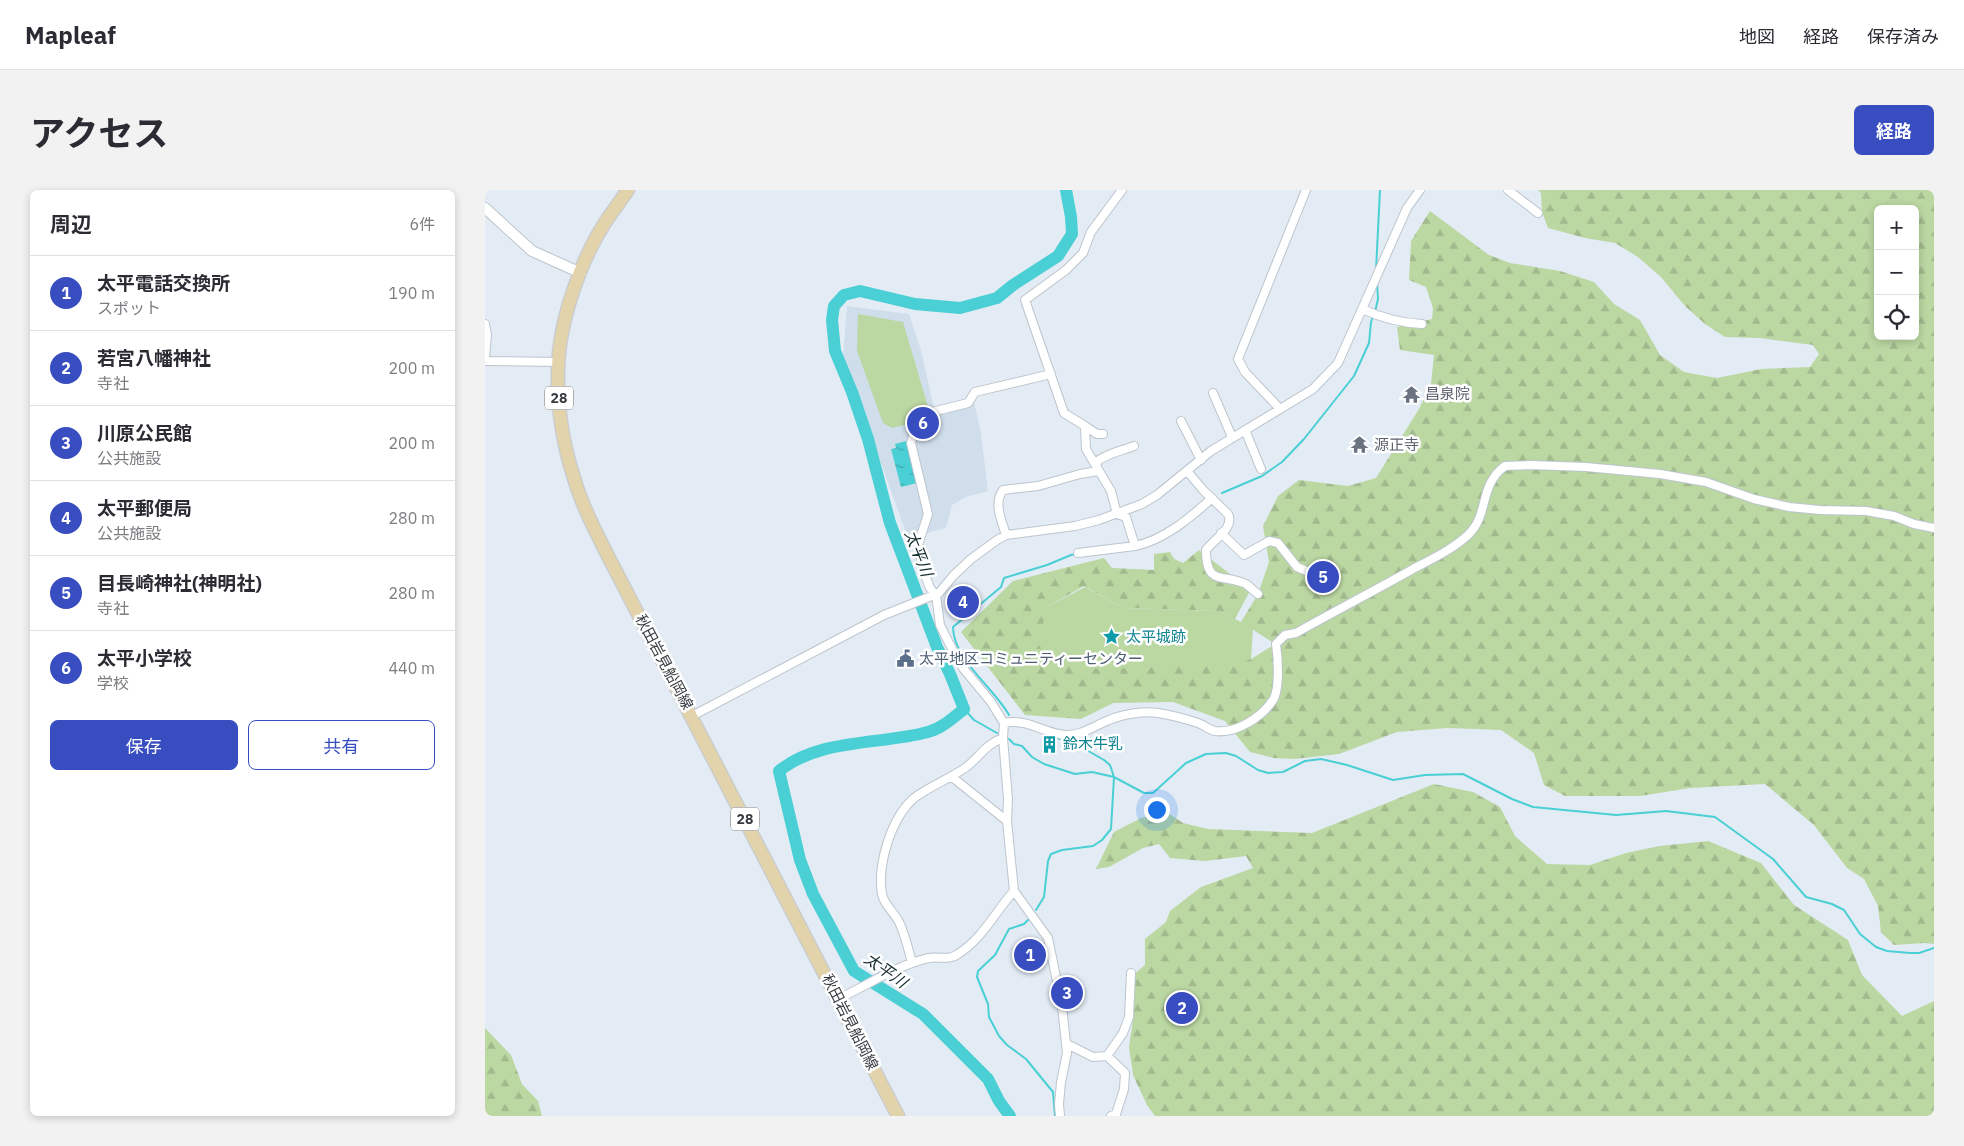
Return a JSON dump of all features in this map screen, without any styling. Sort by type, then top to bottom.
[{"type":"main road","name":"秋田岩見船岡線","points":[[628,190],[605,222],[581,273],[569,306],[559,362],[560,412],[574,478],[591,522],[609,558],[898,1116]]},
{"type":"street","points":[[1103,434],[1097,434],[1064,413],[1025,300],[1066,270],[1083,253],[1091,232],[1122,190]]},
{"type":"street","points":[[1280,410],[1245,372],[1238,359],[1306,190]]},
{"type":"street","points":[[692,716],[905,605],[933,596],[971,560],[1006,535],[1075,526],[1117,514],[1142,504],[1157,495],[1232,437],[1313,389],[1338,363],[1370,313],[1374,283],[1407,208],[1419,190]]},
{"type":"street","points":[[1508,190],[1539,212]]},
{"type":"street","points":[[485,208],[532,251],[581,273]]},
{"type":"street","points":[[1370,313],[1402,323],[1422,324]]},
{"type":"street","points":[[485,324],[487,335],[485,357]]},
{"type":"street","points":[[485,361],[559,362]]},
{"type":"street","points":[[1051,374],[975,392],[968,403],[928,413],[919,418],[911,443],[927,514],[918,545],[923,570],[931,588],[941,625],[949,646],[963,668],[991,702],[1004,723],[1003,738],[1008,799],[1007,821],[1014,891],[1048,938],[1067,1044],[1061,1082],[1060,1116]]},
{"type":"street","points":[[1213,393],[1232,437]]},
{"type":"street","points":[[1181,420],[1201,460]]},
{"type":"street","points":[[1085,426],[1086,449],[1111,491],[1117,514]]},
{"type":"street","points":[[1245,430],[1261,469]]},
{"type":"street","points":[[1098,471],[1096,462],[1110,454],[1134,446]]},
{"type":"street","points":[[1004,723],[1012,721],[1033,725],[1066,735],[1077,733],[1111,719],[1127,715],[1158,713],[1199,724],[1215,731],[1235,730],[1253,720],[1273,700],[1277,676],[1276,644],[1285,635],[1296,633],[1381,587],[1448,549],[1468,535],[1477,526],[1482,513],[1485,493],[1493,477],[1505,466],[1586,467],[1660,474],[1706,482],[1754,499],[1789,507],[1866,511],[1893,516],[1914,524],[1934,528]]},
{"type":"street","points":[[1006,535],[998,503],[999,495],[1003,490],[1038,486],[1098,471]]},
{"type":"street","points":[[1187,471],[1230,518],[1229,527],[1206,550],[1208,567],[1214,576],[1244,583],[1258,594]]},
{"type":"street","points":[[1078,553],[1152,542],[1177,526],[1212,498]]},
{"type":"street","points":[[1117,514],[1125,517],[1135,546]]},
{"type":"street","points":[[1221,533],[1244,555],[1269,541],[1278,542],[1297,567],[1309,572]]},
{"type":"street","points":[[912,962],[901,924],[895,913],[885,903],[882,894],[883,864],[895,822],[903,808],[914,798],[951,777],[974,761],[990,743],[1003,738]]},
{"type":"street","points":[[951,777],[1007,821]]},
{"type":"street","points":[[838,999],[912,962],[932,957],[949,958],[957,956],[984,932],[1014,891]]},
{"type":"street","points":[[1107,1056],[1123,1033],[1129,1017],[1131,973]]},
{"type":"street","points":[[1067,1044],[1093,1057],[1107,1056],[1125,1073],[1124,1089],[1116,1114],[1111,1116]]},
{"type":"shaded area","points":[[847,306],[909,314],[921,350],[935,413],[974,402],[981,433],[988,491],[966,497],[952,505],[946,528],[920,535],[909,541],[843,357]]},
{"type":"green space","points":[[1538,190],[1934,190],[1934,944],[1894,945],[1881,932],[1878,906],[1864,879],[1847,868],[1814,825],[1765,784],[1690,788],[1640,796],[1565,796],[1544,785],[1534,753],[1501,730],[1447,728],[1397,732],[1339,754],[1294,759],[1274,758],[1250,752],[1225,721],[1173,702],[1113,703],[1081,719],[1025,715],[961,632],[1013,581],[1104,558],[1112,568],[1154,570],[1154,554],[1170,552],[1174,559],[1183,563],[1199,550],[1230,574],[1252,587],[1235,619],[1219,611],[1123,608],[1084,586],[1047,607],[1251,659],[1275,644],[1241,622],[1258,594],[1269,562],[1263,526],[1278,496],[1299,480],[1348,486],[1376,478],[1419,409],[1431,384],[1434,355],[1400,350],[1397,327],[1432,319],[1433,308],[1426,287],[1409,280],[1411,241],[1430,211],[1489,255],[1510,263],[1560,271],[1594,282],[1614,304],[1640,320],[1660,355],[1684,372],[1717,378],[1761,369],[1810,367],[1819,354],[1813,345],[1760,338],[1725,337],[1705,324],[1685,306],[1661,277],[1638,257],[1615,243],[1585,238],[1548,228],[1542,212],[1541,193]]},
{"type":"green space","points":[[858,314],[903,322],[929,410],[913,423],[892,428],[883,423],[857,351]]},
{"type":"green space","points":[[1085,587],[1123,608],[1219,611],[1253,628],[1251,659],[1236,665],[1099,669],[1050,660],[1038,644],[1047,607]]},
{"type":"green space","points":[[1434,784],[1473,792],[1500,807],[1515,836],[1547,864],[1590,865],[1626,853],[1660,846],[1708,841],[1761,863],[1794,905],[1848,940],[1862,975],[1902,1016],[1934,1001],[1934,1116],[1155,1116],[1147,1105],[1133,1075],[1129,1047],[1134,1013],[1132,976],[1145,965],[1145,939],[1166,922],[1170,911],[1201,887],[1253,868],[1246,856],[1205,861],[1170,858],[1159,844],[1143,848],[1109,867],[1096,869],[1114,832],[1141,818],[1168,813],[1183,823],[1208,829],[1312,833]]},
{"type":"green space","points":[[485,1028],[511,1055],[522,1084],[538,1101],[542,1116],[485,1116]]},
{"type":"water","points":[[906,441],[917,483],[901,487],[891,449],[896,448],[895,444]]},
{"type":"waterway","name":"太平川","points":[[1010,1116],[999,1101],[988,1079],[923,1014],[854,971],[813,894],[800,860],[779,771],[795,760],[832,748],[928,732],[943,725],[964,709],[937,647],[890,523],[868,439],[852,392],[835,351],[832,320],[834,306],[844,295],[860,291],[915,304],[960,308],[997,298],[1013,285],[1058,256],[1072,234],[1066,190]]},
{"type":"waterway","points":[[1376,270],[1380,190]]},
{"type":"waterway","points":[[1375,312],[1378,299],[1377,282]]},
{"type":"waterway","points":[[1222,493],[1262,476],[1282,462],[1304,439],[1354,376],[1369,343],[1373,316]]},
{"type":"waterway","points":[[1009,715],[967,662],[955,639],[953,627],[1001,587],[1004,578],[1077,554]]},
{"type":"waterway","points":[[964,709],[974,720],[997,733]]},
{"type":"waterway","points":[[1036,910],[1044,897],[1048,861],[1051,854],[1062,850],[1093,846],[1102,840],[1111,829],[1114,777],[1110,765],[1083,748],[1055,737]]},
{"type":"waterway","points":[[1009,739],[1014,744],[1022,746],[1032,757],[1044,764],[1075,774],[1092,772],[1114,777],[1144,793],[1153,793],[1186,763],[1206,754],[1226,753],[1236,756],[1258,770],[1268,773],[1283,772],[1305,761],[1321,759],[1347,765],[1393,780],[1425,775],[1463,774],[1512,799],[1533,807],[1616,815],[1666,811],[1715,817],[1773,859],[1806,897],[1832,904],[1844,910],[1860,934],[1876,947],[1887,951],[1910,953],[1919,953],[1934,948]]},
{"type":"waterway","points":[[1028,920],[1024,924],[1009,929],[995,955],[978,971],[977,977],[988,1004],[989,1017],[999,1036],[1007,1045],[1026,1059],[1053,1092],[1055,1116]]},
{"type":"place","name":"昌泉院","points":[[1411,394]]},
{"type":"place","name":"太平小学校","points":[[923,423]]},
{"type":"place","name":"源正寺","points":[[1360,445]]},
{"type":"place","name":"目長崎神社(神明社)","points":[[1323,577]]},
{"type":"place","name":"太平郵便局","points":[[963,602]]},
{"type":"place","name":"太平城跡","points":[[1112,637]]},
{"type":"place","name":"太平地区コミュニティーセンター","points":[[905,659]]},
{"type":"place","name":"鈴木牛乳","points":[[1049,744]]},
{"type":"place","name":"太平電話交換所","points":[[1030,955]]},
{"type":"place","name":"川原公民館","points":[[1067,993]]},
{"type":"place","name":"若宮八幡神社","points":[[1182,1008]]}]
